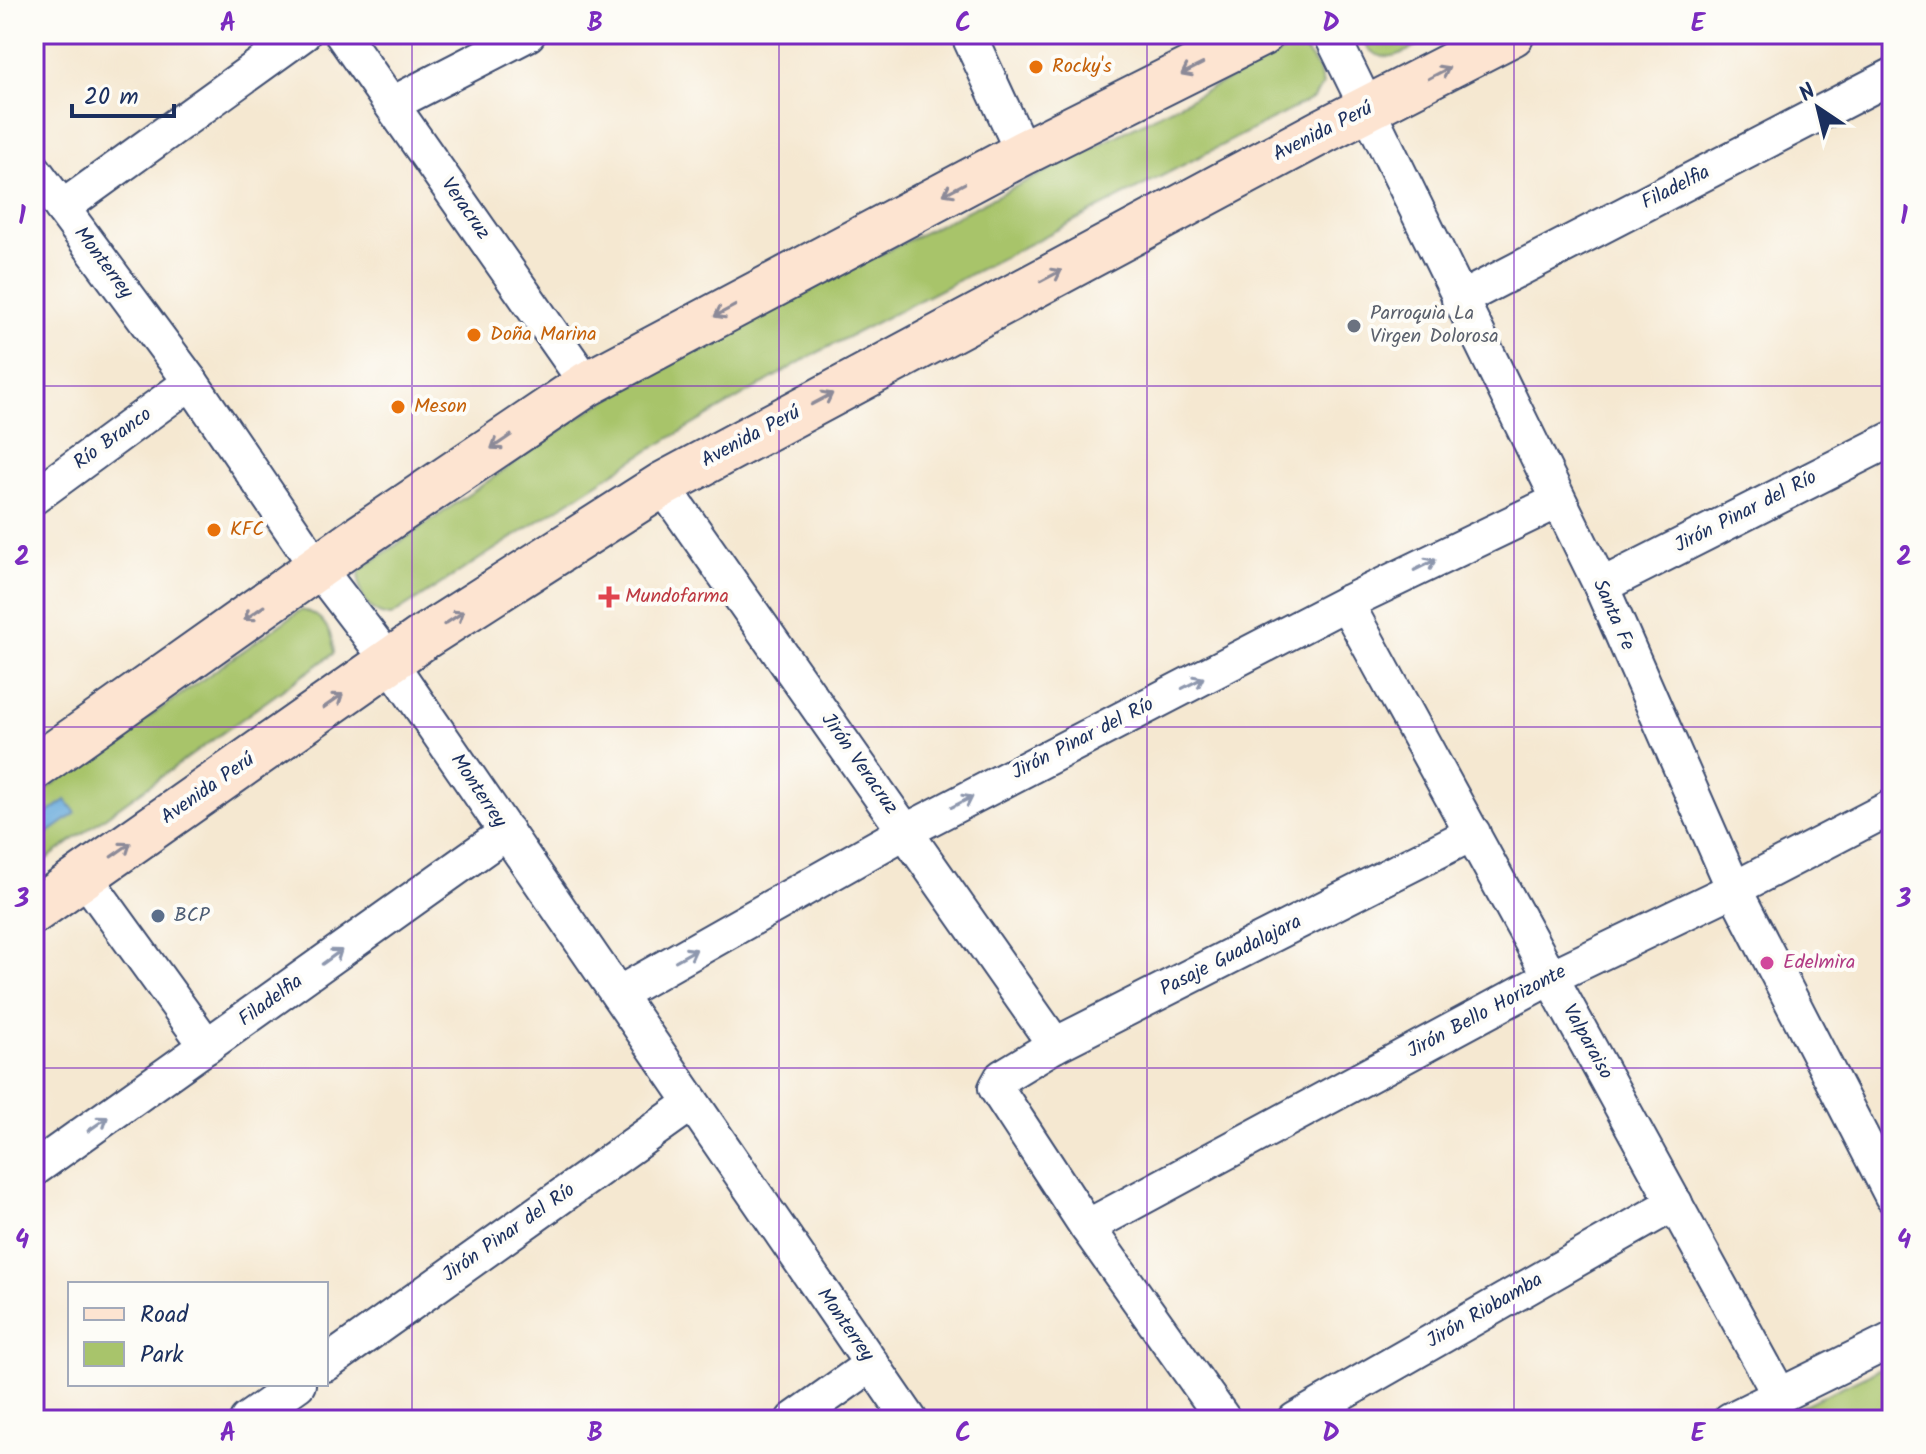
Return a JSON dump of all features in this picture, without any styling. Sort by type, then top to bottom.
[{"type":"main road","points":[[34,768],[317,567],[587,384],[1023,153],[1261,34]]},
{"type":"main road","name":"Avenida Perú","points":[[34,911],[389,661],[662,485],[1512,34]]},
{"type":"street","points":[[62,208],[303,34]]},
{"type":"street","name":"Veracruz","points":[[342,34],[587,384]]},
{"type":"street","points":[[392,104],[528,34]]},
{"type":"street","points":[[968,34],[1023,153]]},
{"type":"street","name":"Santa Fe","points":[[1331,34],[1601,586],[1734,889],[1882,1155],[1892,1196]]},
{"type":"street","name":"Filadelfia","points":[[1459,300],[1892,76]]},
{"type":"street","name":"Monterrey","points":[[34,170],[191,382],[317,567],[389,661],[910,1420]]},
{"type":"street","name":"Río Branco","points":[[34,497],[191,382]]},
{"type":"street","name":"Jirón Pinar del Río","points":[[1601,586],[1892,439]]},
{"type":"street","name":"Jirón Veracruz","points":[[662,485],[1055,1045]]},
{"type":"street","name":"Jirón Pinar del Río","points":[[618,994],[906,831],[1346,603],[1558,501]]},
{"type":"street","name":"Valparaiso","points":[[1346,603],[1780,1396]]},
{"type":"street","name":"Jirón Bello Horizonte","points":[[1087,1227],[1551,977],[1734,889],[1892,807]]},
{"type":"street","name":"Filadelfia","points":[[34,1169],[507,832]]},
{"type":"street","name":"Pasaje Guadalajara","points":[[1087,1227],[996,1088],[1002,1077],[1055,1045],[1473,833]]},
{"type":"street","points":[[84,876],[207,1046]]},
{"type":"street","name":"Jirón Pinar del Río","points":[[328,1363],[692,1103]]},
{"type":"street","name":"Jirón Riobamba","points":[[1295,1420],[1675,1203]]},
{"type":"street","points":[[1087,1227],[1224,1420]]},
{"type":"street","points":[[1730,1420],[1892,1340]]},
{"type":"street","points":[[793,1420],[872,1364]]},
{"type":"street","points":[[247,1420],[295,1386]]},
{"type":"green space","points":[[1360,34],[1439,34],[1406,51],[1385,57],[1367,47]]},
{"type":"green space","points":[[1291,48],[1302,48],[1318,69],[1323,85],[1312,99],[807,358],[641,455],[391,616],[375,611],[365,601],[360,587],[360,570],[593,408],[734,328]]},
{"type":"green space","points":[[301,610],[315,615],[325,625],[332,638],[334,653],[34,868],[34,798]]},
{"type":"green space","points":[[1892,1363],[1892,1420],[1772,1420]]},
{"type":"water","points":[[66,800],[76,813],[34,843],[34,823]]},
{"type":"place","name":"Rocky's","points":[[1036,67]]},
{"type":"place","name":"Parroquia La Virgen Dolorosa","points":[[1354,326]]},
{"type":"place","name":"Doña Marina","points":[[474,335]]},
{"type":"place","name":"Meson","points":[[398,407]]},
{"type":"place","name":"KFC","points":[[214,530]]},
{"type":"place","name":"Mundofarma","points":[[609,597]]},
{"type":"place","name":"BCP","points":[[158,916]]},
{"type":"place","name":"Edelmira","points":[[1767,963]]}]
